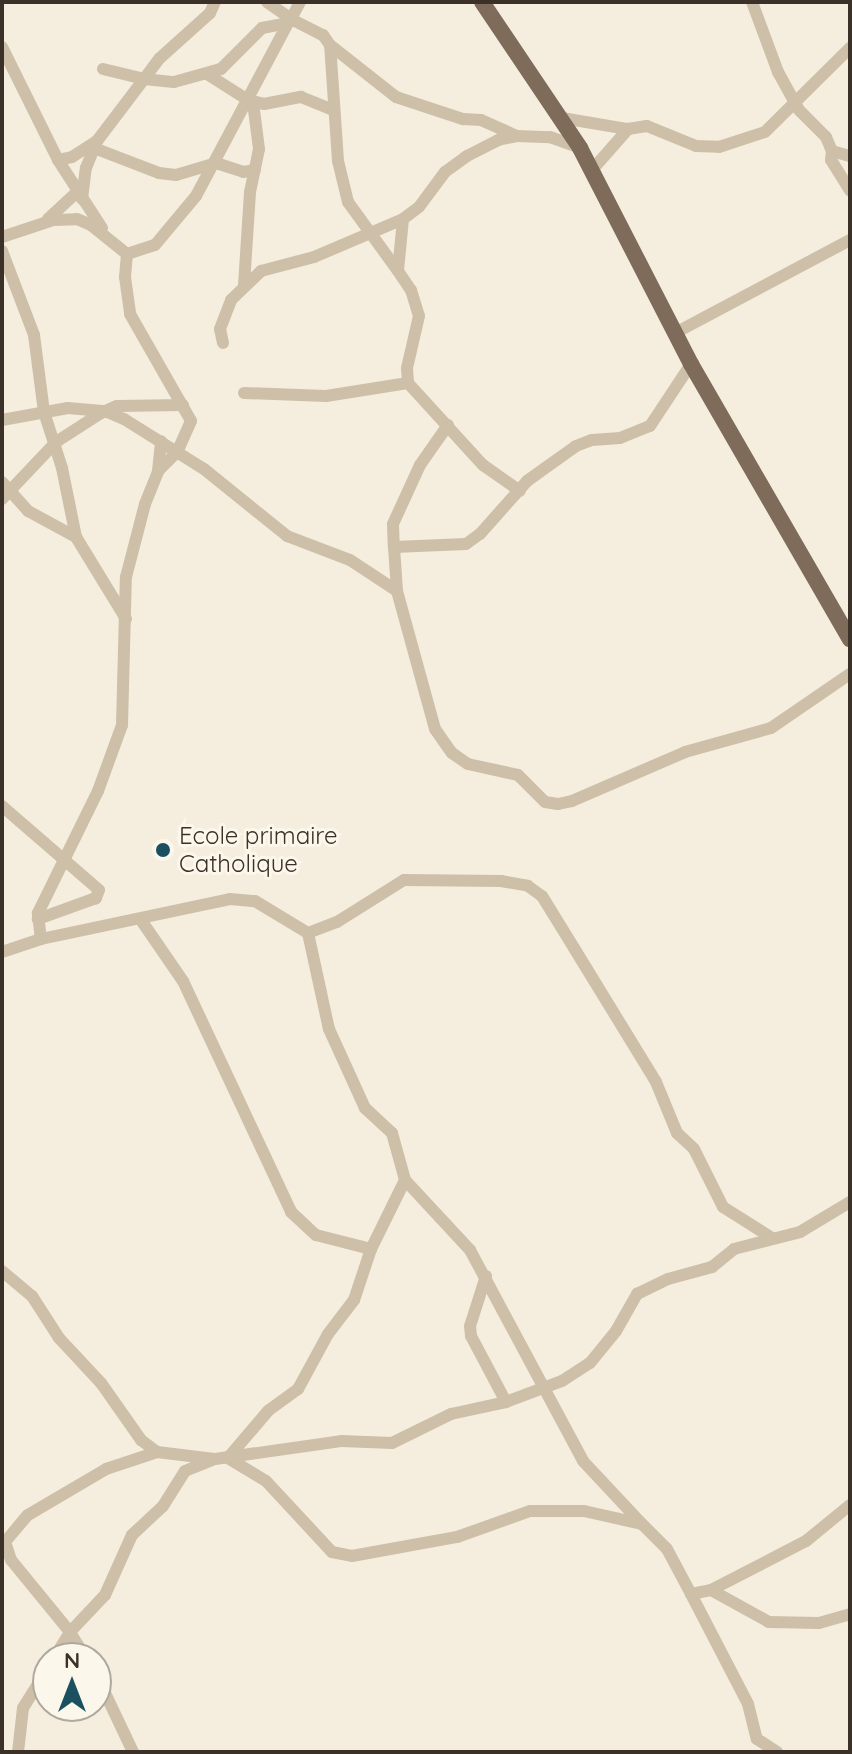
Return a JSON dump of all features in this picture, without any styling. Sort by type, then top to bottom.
[{"type":"main road","points":[[482,2],[580,148],[691,364],[850,639]]},
{"type":"street","points":[[40,226],[80,195],[96,144],[160,58],[210,13],[215,2]]},
{"type":"street","points":[[267,2],[290,21],[323,35],[330,45],[396,97],[463,119],[481,120],[517,136]]},
{"type":"street","points":[[127,254],[155,245],[196,196],[250,101],[300,2]]},
{"type":"street","points":[[752,2],[778,72],[796,104],[826,137],[832,151],[831,160],[844,172],[850,190]]},
{"type":"street","points":[[103,69],[144,79],[174,82],[207,74],[221,69],[262,28],[290,21]]},
{"type":"street","points":[[330,45],[338,161],[348,202],[411,290],[419,316],[413,355],[407,368],[408,383],[483,465],[520,491]]},
{"type":"street","points":[[2,47],[58,160],[108,238]]},
{"type":"street","points":[[562,118],[628,129],[647,126],[696,146],[719,147],[765,132],[850,48]]},
{"type":"street","points":[[207,74],[250,101],[264,104],[301,97],[334,110]]},
{"type":"street","points":[[244,285],[250,192],[259,149],[250,101]]},
{"type":"street","points":[[592,170],[628,129]]},
{"type":"street","points":[[223,343],[220,329],[231,300],[261,271],[314,257],[403,219],[427,199],[445,172],[498,140],[517,136],[550,137],[580,148]]},
{"type":"street","points":[[58,160],[72,157],[96,144]]},
{"type":"street","points":[[96,144],[159,173],[176,175],[216,163],[243,172],[255,170]]},
{"type":"street","points":[[832,151],[850,156]]},
{"type":"street","points":[[2,237],[53,220],[77,219],[127,254]]},
{"type":"street","points":[[398,271],[403,219]]},
{"type":"street","points":[[675,333],[850,240]]},
{"type":"street","points":[[2,251],[34,335],[44,412],[62,468],[76,537],[127,620]]},
{"type":"street","points":[[127,254],[125,277],[130,314],[191,421],[177,452],[158,471]]},
{"type":"street","points":[[394,547],[466,544],[527,481],[576,446],[592,440],[620,438],[650,426],[691,364]]},
{"type":"street","points":[[244,393],[326,396],[408,383]]},
{"type":"street","points":[[76,537],[28,511],[5,491],[53,445],[105,411],[117,406],[183,405]]},
{"type":"street","points":[[2,420],[68,408],[105,411],[161,441],[287,536],[350,560],[397,591]]},
{"type":"street","points":[[448,425],[420,465],[393,524],[394,547],[397,591],[435,729],[452,753],[468,764],[518,775],[539,798],[558,804],[685,752],[771,728],[850,674]]},
{"type":"street","points":[[41,939],[38,913],[98,791],[122,725],[126,577],[145,504],[158,471],[161,441]]},
{"type":"street","points":[[2,806],[98,887],[99,896],[38,919]]},
{"type":"street","points":[[308,933],[337,922],[404,880],[501,881],[528,886],[542,896],[583,961],[656,1082],[677,1133],[694,1149],[723,1207],[772,1238]]},
{"type":"street","points":[[2,952],[41,939],[230,899],[255,901],[308,933],[329,1029],[365,1108],[392,1133],[405,1180],[470,1250],[583,1461],[667,1549],[748,1704],[757,1739],[777,1752]]},
{"type":"street","points":[[141,920],[183,981],[291,1212],[316,1235],[371,1249]]},
{"type":"street","points":[[222,1458],[268,1411],[298,1389],[328,1334],[354,1300],[371,1249],[405,1180]]},
{"type":"street","points":[[64,1642],[105,1595],[132,1535],[163,1506],[185,1471],[222,1458],[341,1441],[392,1443],[451,1414],[506,1402],[574,1374],[590,1363],[616,1331],[637,1294],[668,1279],[712,1267],[734,1249],[800,1232],[850,1202]]},
{"type":"street","points":[[2,1271],[17,1280],[32,1296],[59,1338],[101,1383],[141,1440],[157,1452]]},
{"type":"street","points":[[486,1276],[470,1326],[471,1336],[506,1402]]},
{"type":"street","points":[[76,1642],[11,1560],[3,1542],[28,1515],[106,1469],[157,1452],[222,1458],[266,1481],[332,1552],[352,1556],[457,1537],[530,1511],[584,1511],[642,1524]]},
{"type":"street","points":[[691,1594],[711,1590],[806,1541],[850,1505]]},
{"type":"street","points":[[711,1590],[769,1622],[819,1623],[850,1614]]},
{"type":"street","points":[[18,1752],[23,1708],[32,1694]]},
{"type":"street","points":[[112,1708],[133,1752]]},
{"type":"place","name":"Ecole primaire Catholique","points":[[163,850]]}]
